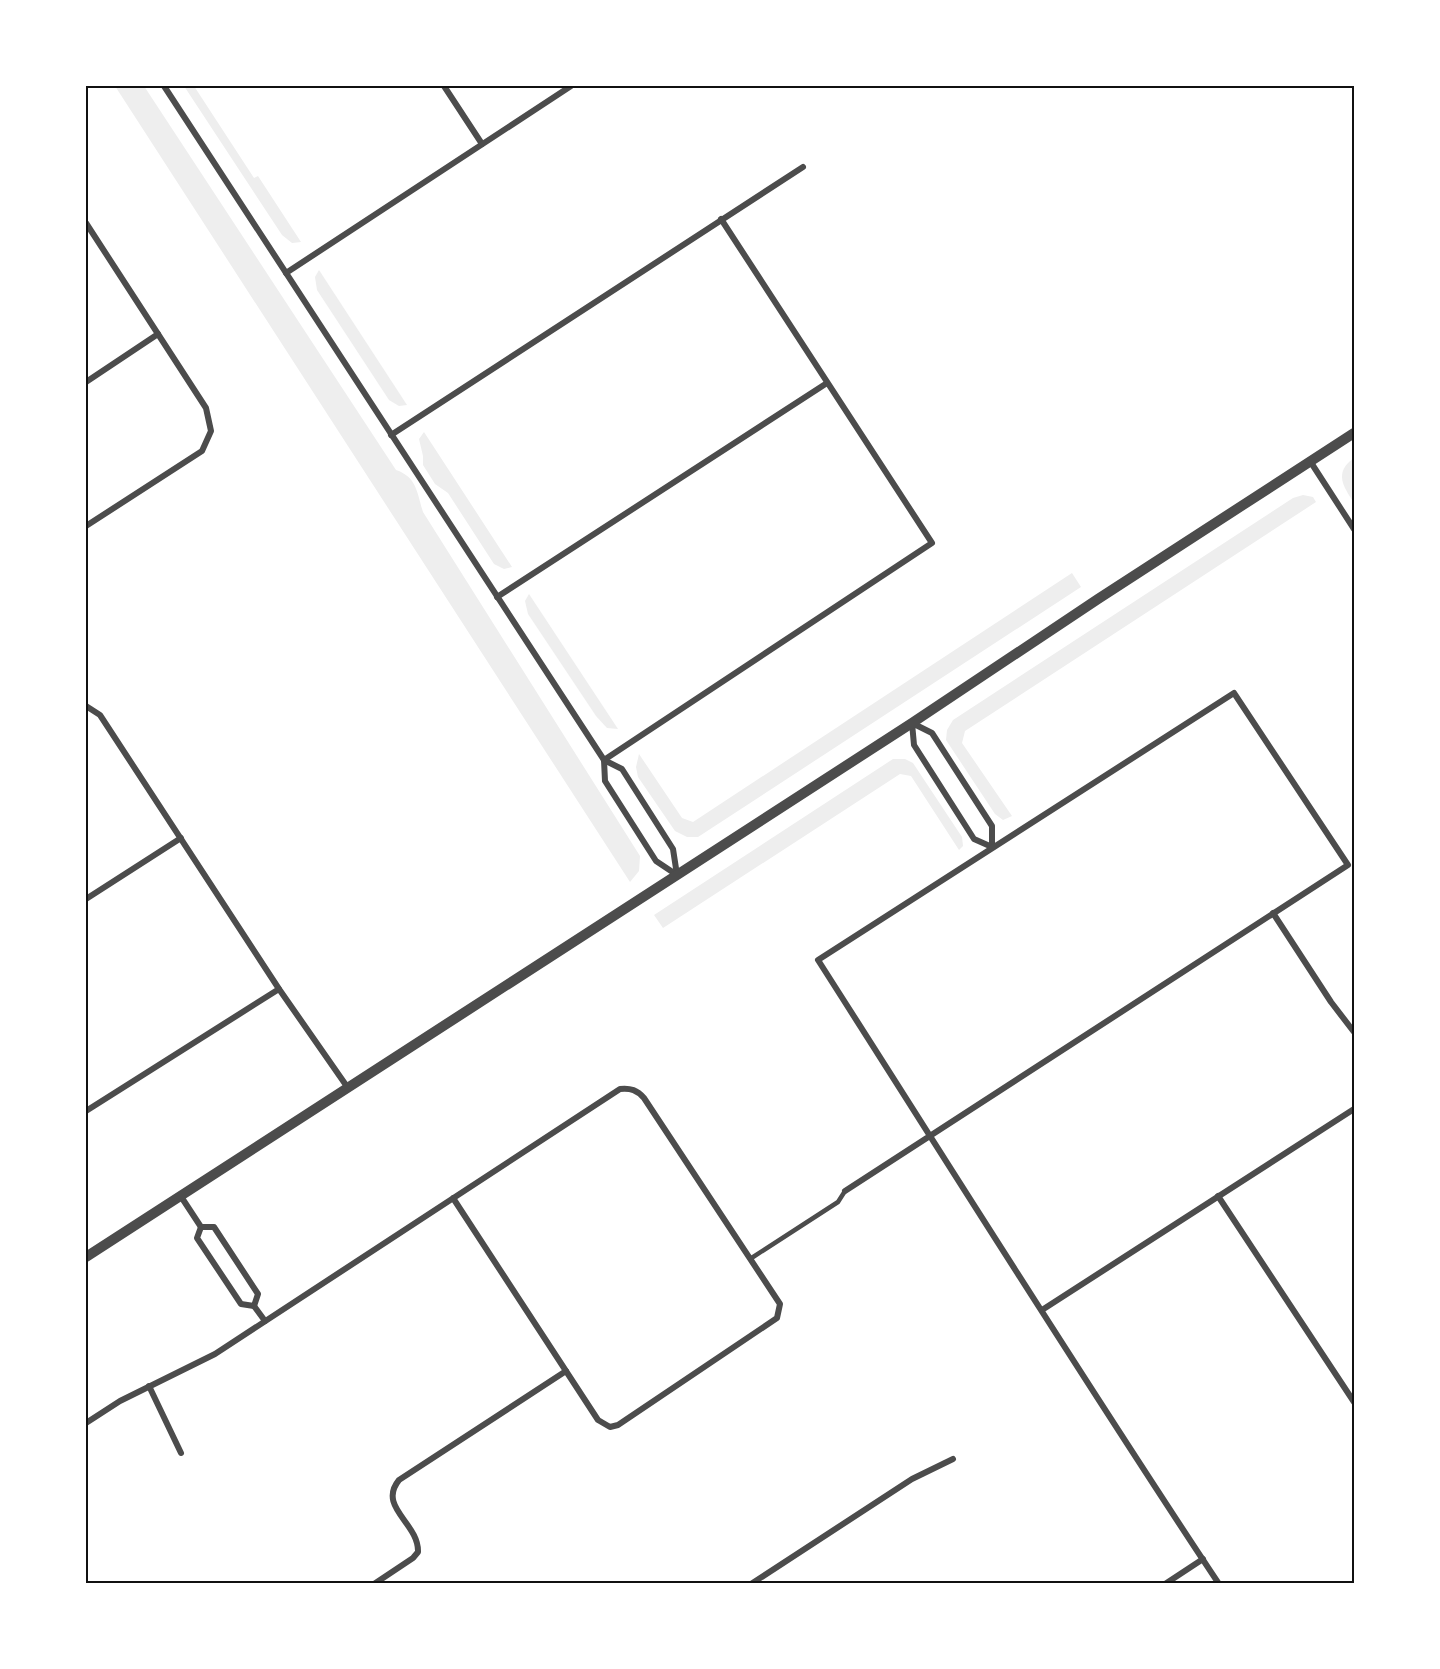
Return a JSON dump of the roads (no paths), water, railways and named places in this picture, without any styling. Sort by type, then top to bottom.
[{"type":"street","points":[[164,86],[604,760],[622,769],[674,849],[677,875]]},
{"type":"street","points":[[444,86],[482,144]]},
{"type":"street","points":[[286,273],[571,86]]},
{"type":"street","points":[[391,435],[803,167]]},
{"type":"street","points":[[604,760],[932,543],[721,219]]},
{"type":"street","points":[[86,526],[202,451],[212,431],[206,408],[87,228]]},
{"type":"street","points":[[86,382],[158,334]]},
{"type":"street","points":[[497,597],[828,383]]},
{"type":"street","points":[[86,1257],[912,723],[1354,433]]},
{"type":"street","points":[[1310,461],[1354,529]]},
{"type":"street","points":[[845,1191],[931,1136],[1348,865],[1234,693],[818,960],[931,1136],[1042,1310],[1220,1584]]},
{"type":"street","points":[[86,706],[100,715],[279,989],[348,1089]]},
{"type":"street","points":[[912,723],[932,733],[992,826],[992,847]]},
{"type":"street","points":[[912,723],[914,745],[974,839],[992,847]]},
{"type":"street","points":[[604,760],[605,781],[656,861],[677,875]]},
{"type":"street","points":[[86,899],[181,838]]},
{"type":"street","points":[[1274,913],[1354,1032]]},
{"type":"street","points":[[86,1111],[279,989]]},
{"type":"street","points":[[86,1423],[120,1401],[202,1362],[265,1321],[453,1198],[620,1089],[638,1091],[644,1098],[780,1304],[780,1311],[777,1318],[762,1330],[618,1425],[608,1426],[598,1420],[453,1198]]},
{"type":"street","points":[[1042,1310],[1354,1109]]},
{"type":"street","points":[[180,1195],[201,1227]]},
{"type":"street","points":[[1218,1196],[1354,1402]]},
{"type":"street","points":[[201,1227],[197,1238],[241,1304],[254,1306],[265,1321]]},
{"type":"street","points":[[201,1227],[214,1227],[258,1294],[254,1306]]},
{"type":"street","points":[[374,1584],[413,1558],[417,1552],[415,1537],[393,1503],[391,1496],[393,1487],[399,1480],[566,1371]]},
{"type":"street","points":[[149,1386],[181,1453]]},
{"type":"street","points":[[751,1584],[912,1479],[953,1459]]},
{"type":"street","points":[[1165,1584],[1203,1559]]},
{"type":"lane","points":[[750,1259],[838,1202],[845,1191]]}]
